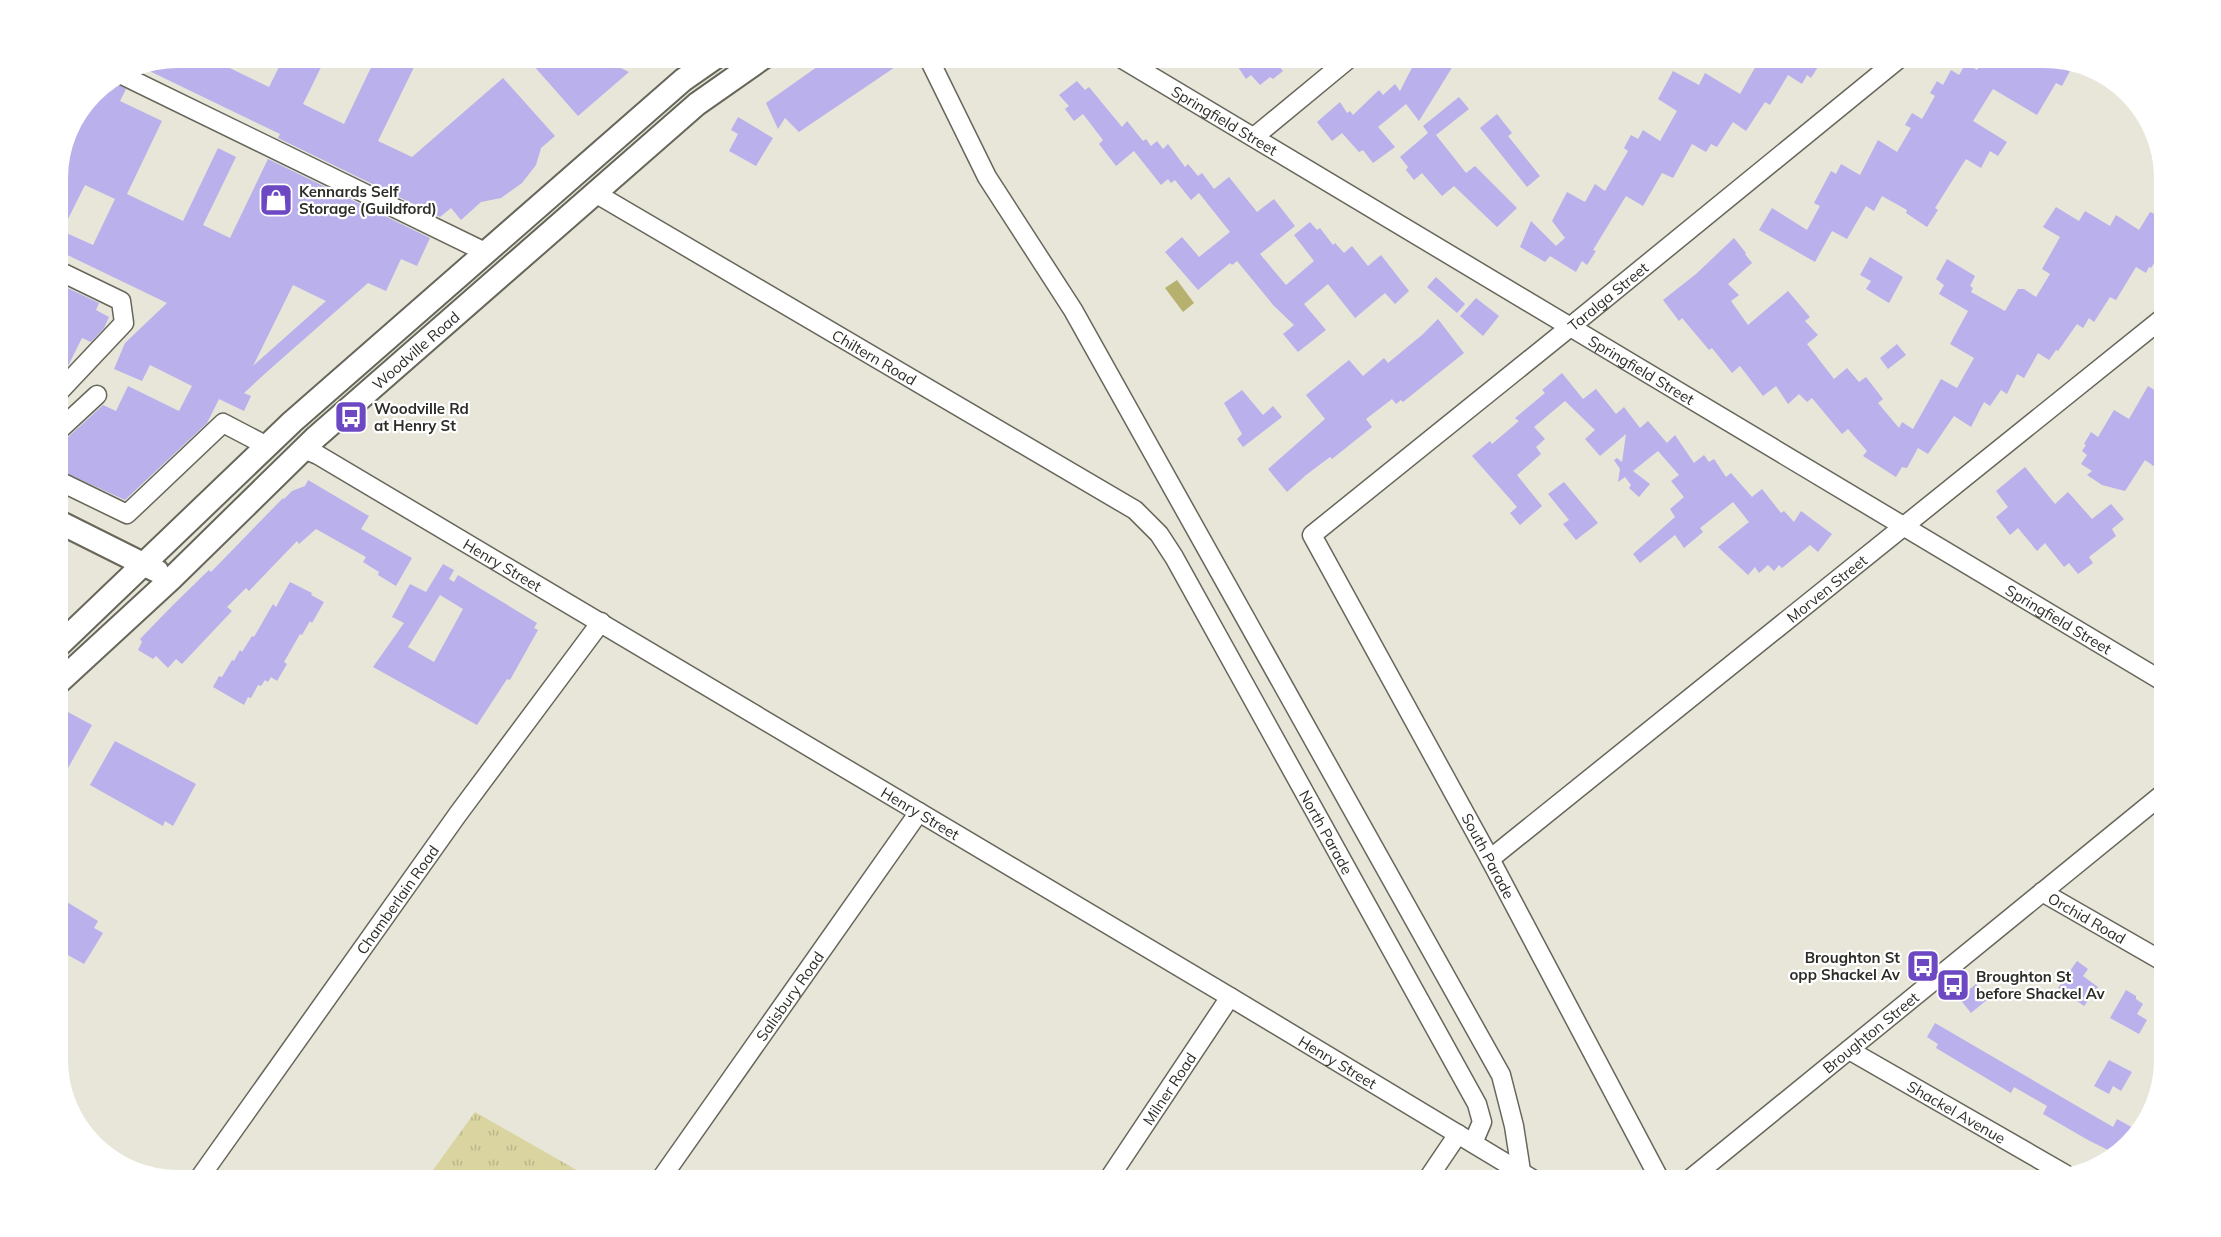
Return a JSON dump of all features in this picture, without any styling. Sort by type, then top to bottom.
[{"type":"main road","name":"Woodville Road","points":[[68,637],[267,446],[485,252],[683,80],[700,68]]},
{"type":"main road","name":"Woodville Road","points":[[68,674],[171,579],[304,448],[697,104],[748,68]]},
{"type":"main road","points":[[68,526],[171,579]]},
{"type":"street","points":[[933,68],[987,177],[1073,310],[1501,1075],[1526,1170]]},
{"type":"street","name":"Springfield Street","points":[[1138,68],[2154,676]]},
{"type":"street","points":[[1254,137],[1339,68]]},
{"type":"street","name":"Taralga Street","points":[[1312,535],[1888,68]]},
{"type":"street","points":[[130,79],[485,252]]},
{"type":"street","name":"Chiltern Road","points":[[595,193],[1135,510],[1152,526]]},
{"type":"street","points":[[68,275],[121,301],[124,323],[68,382]]},
{"type":"street","name":"Morven Street","points":[[1490,859],[2153,325]]},
{"type":"street","points":[[68,422],[97,394]]},
{"type":"street","points":[[68,485],[127,514],[223,423],[267,446]]},
{"type":"street","name":"Henry Street","points":[[304,448],[318,454],[601,622],[1518,1170]]},
{"type":"street","name":"North Parade","points":[[1152,526],[1174,557],[1478,1104],[1482,1122],[1436,1170]]},
{"type":"street","name":"South Parade","points":[[1312,535],[1490,859],[1655,1170]]},
{"type":"street","name":"Chamberlain Road","points":[[205,1170],[458,814],[601,622]]},
{"type":"street","name":"Broughton Street","points":[[1701,1170],[2154,801]]},
{"type":"street","name":"Salisbury Road","points":[[667,1170],[919,812]]},
{"type":"street","name":"Orchid Road","points":[[2042,892],[2154,956]]},
{"type":"street","name":"Milner Road","points":[[1115,1170],[1230,997]]},
{"type":"street","name":"Shackel Avenue","points":[[1849,1050],[2056,1169]]},
{"type":"green space","points":[[475,1112],[576,1170],[433,1170]]},
{"type":"shaded area","points":[[1177,280],[1194,303],[1183,312],[1165,288]]},
{"type":"building","points":[[163,68],[230,68],[269,87],[278,68],[321,68],[303,104],[344,124],[371,68],[414,68],[378,141],[412,157],[503,78],[555,136],[541,148],[536,165],[522,183],[501,198],[481,202],[461,220],[451,208],[440,217],[278,138],[280,134],[149,71]]},
{"type":"building","points":[[536,68],[621,68],[629,72],[578,116]]},
{"type":"building","points":[[815,68],[894,68],[799,132],[785,118],[778,129],[766,103]]},
{"type":"building","points":[[1238,68],[1280,68],[1283,71],[1260,85],[1251,75],[1246,79]]},
{"type":"building","points":[[1412,68],[1452,68],[1419,121],[1406,104],[1378,127],[1395,147],[1373,163],[1363,150],[1359,152],[1342,133],[1332,141],[1317,122],[1340,102],[1347,113],[1350,111],[1353,115],[1379,90],[1383,95],[1395,84],[1400,91]]},
{"type":"building","points":[[1755,68],[1817,68],[1811,78],[1807,75],[1802,84],[1788,75],[1770,105],[1765,102],[1746,131],[1733,122],[1717,147],[1711,144],[1706,152],[1692,144],[1673,178],[1662,173],[1643,206],[1626,196],[1593,250],[1596,251],[1587,265],[1582,261],[1576,272],[1550,256],[1545,262],[1520,247],[1531,221],[1556,246],[1565,238],[1552,221],[1567,192],[1585,202],[1595,184],[1605,191],[1628,151],[1624,148],[1631,135],[1638,139],[1643,130],[1660,141],[1677,111],[1658,99],[1673,71],[1699,85],[1705,73],[1740,94]]},
{"type":"building","points":[[1963,68],[1977,70],[1978,68],[2058,68],[2070,71],[2062,86],[2056,83],[2037,115],[1993,89],[1973,121],[2007,142],[1998,156],[1990,151],[1981,168],[1966,159],[1935,208],[1938,210],[1927,227],[1906,213],[1907,210],[1882,196],[1874,211],[1866,206],[1847,239],[1832,231],[1815,262],[1759,230],[1772,208],[1807,230],[1820,206],[1814,203],[1831,171],[1836,174],[1841,164],[1860,175],[1878,140],[1897,152],[1911,128],[1905,125],[1912,113],[1922,119],[1935,96],[1930,93],[1937,81],[1943,85],[1951,70],[1959,75]]},
{"type":"building","points":[[1077,81],[1085,90],[1089,87],[1122,127],[1127,121],[1143,141],[1146,139],[1151,146],[1157,141],[1163,149],[1168,144],[1185,167],[1188,164],[1198,176],[1202,173],[1214,189],[1229,177],[1257,212],[1274,199],[1295,226],[1260,254],[1286,285],[1314,261],[1294,235],[1310,222],[1317,230],[1320,228],[1333,245],[1335,243],[1344,253],[1352,246],[1368,266],[1381,255],[1409,291],[1395,304],[1385,293],[1355,318],[1328,284],[1304,304],[1326,330],[1298,352],[1283,334],[1294,325],[1274,306],[1237,261],[1232,265],[1230,263],[1198,290],[1165,252],[1182,237],[1199,257],[1230,232],[1199,193],[1191,200],[1175,180],[1171,183],[1168,179],[1161,185],[1134,151],[1116,166],[1099,144],[1103,140],[1083,114],[1074,121],[1065,109],[1069,106],[1059,95]]},
{"type":"building","points":[[119,85],[126,89],[120,101],[162,121],[127,194],[183,221],[218,148],[236,157],[203,225],[230,238],[268,159],[430,238],[417,266],[401,259],[386,291],[368,283],[244,393],[251,396],[244,411],[219,399],[207,423],[125,500],[68,474],[68,437],[103,405],[116,411],[128,386],[179,411],[192,386],[150,365],[142,381],[114,369],[125,343],[167,303],[68,255],[68,234],[93,245],[115,199],[85,185],[68,219],[68,163],[71,149],[86,116],[105,95]],"holes":[[[293,285],[326,301],[253,366]]]},
{"type":"building","points":[[1459,97],[1469,109],[1436,135],[1466,173],[1475,166],[1517,208],[1497,227],[1454,186],[1442,196],[1422,173],[1414,180],[1400,157],[1428,133],[1423,126]]},
{"type":"building","points":[[1497,114],[1512,133],[1508,136],[1540,176],[1527,187],[1480,128]]},
{"type":"building","points":[[738,117],[773,138],[756,166],[729,151],[738,134],[731,130]]},
{"type":"building","points":[[2056,207],[2079,221],[2085,211],[2110,226],[2116,215],[2139,230],[2150,212],[2153,214],[2153,265],[2146,273],[2136,267],[2116,300],[2110,297],[2094,322],[2089,318],[2083,328],[2077,324],[2049,360],[2038,353],[2024,378],[2017,374],[2007,394],[2001,390],[1990,406],[1984,402],[1971,427],[1954,416],[1928,454],[1918,448],[1907,468],[1902,467],[1896,477],[1863,456],[1867,451],[1848,429],[1842,434],[1812,398],[1807,402],[1799,394],[1788,404],[1776,386],[1763,396],[1740,366],[1732,373],[1712,348],[1709,350],[1682,318],[1679,321],[1663,300],[1696,274],[1734,238],[1752,263],[1728,284],[1739,295],[1731,301],[1748,325],[1788,291],[1810,317],[1805,321],[1818,335],[1807,344],[1834,379],[1847,368],[1859,382],[1866,377],[1883,399],[1878,403],[1899,428],[1902,422],[1913,429],[1941,379],[1957,388],[1974,358],[1950,344],[1968,311],[1939,294],[1944,285],[1936,279],[1947,259],[1975,276],[1970,286],[1973,288],[1971,292],[2005,311],[2018,289],[2024,289],[2036,297],[2050,274],[2042,269],[2060,237],[2043,227]]},
{"type":"building","points":[[1870,257],[1903,277],[1889,303],[1866,289],[1871,281],[1860,275]]},
{"type":"building","points":[[1436,277],[1465,304],[1457,313],[1427,287]]},
{"type":"building","points":[[68,288],[99,303],[96,310],[109,317],[104,328],[91,342],[82,338],[69,364]]},
{"type":"building","points":[[1476,298],[1499,316],[1483,336],[1460,316]]},
{"type":"building","points":[[1438,319],[1464,353],[1403,402],[1401,400],[1396,404],[1392,399],[1366,419],[1372,427],[1332,459],[1330,457],[1306,475],[1287,492],[1268,469],[1325,419],[1306,395],[1349,360],[1363,376],[1384,358],[1388,363]]},
{"type":"building","points":[[1897,344],[1906,355],[1888,369],[1880,358]]},
{"type":"building","points":[[1562,373],[1583,399],[1596,389],[1616,414],[1624,407],[1640,428],[1648,421],[1667,443],[1675,435],[1694,463],[1704,455],[1709,462],[1714,459],[1726,477],[1731,473],[1752,497],[1762,489],[1781,513],[1784,511],[1794,522],[1801,511],[1832,534],[1818,552],[1810,545],[1782,568],[1779,565],[1774,571],[1768,565],[1759,573],[1755,567],[1748,575],[1718,547],[1749,522],[1733,502],[1700,528],[1703,532],[1684,548],[1675,535],[1640,563],[1633,554],[1675,517],[1670,509],[1684,497],[1671,481],[1679,475],[1658,451],[1633,471],[1650,484],[1639,497],[1629,488],[1631,485],[1625,477],[1618,482],[1620,469],[1614,460],[1617,458],[1622,462],[1626,434],[1600,456],[1585,439],[1595,430],[1565,401],[1534,427],[1545,439],[1536,447],[1541,454],[1517,475],[1542,506],[1520,525],[1510,513],[1517,507],[1472,456],[1490,441],[1492,444],[1519,421],[1515,418],[1545,393],[1542,390]]},
{"type":"building","points":[[2148,386],[2153,389],[2153,466],[2145,460],[2125,491],[2102,485],[2087,475],[2092,471],[2081,464],[2087,455],[2082,451],[2086,445],[2084,444],[2091,432],[2098,437],[2114,410],[2129,419]]},
{"type":"building","points":[[1242,390],[1263,415],[1273,406],[1282,417],[1243,447],[1237,439],[1242,434],[1224,403]]},
{"type":"building","points":[[2025,467],[2055,504],[2068,492],[2092,519],[2111,504],[2124,519],[2112,529],[2116,536],[2089,557],[2093,563],[2078,574],[2069,563],[2064,567],[2045,543],[2037,551],[2018,528],[2010,535],[1996,517],[2008,507],[1996,491]]},
{"type":"building","points":[[308,480],[369,516],[361,529],[412,558],[396,586],[363,562],[366,557],[316,529],[299,544],[297,541],[249,591],[246,588],[227,607],[232,611],[182,664],[176,659],[168,668],[156,656],[153,659],[138,650],[142,642],[140,639],[173,605],[209,570],[211,572],[283,498],[292,491],[305,486]]},
{"type":"building","points":[[1564,482],[1598,523],[1576,540],[1563,524],[1569,520],[1548,494]]},
{"type":"building","points":[[443,564],[454,570],[449,579],[454,582],[458,575],[537,623],[534,628],[538,630],[510,680],[507,679],[477,725],[373,667],[404,623],[392,617],[410,584],[426,592]],"holes":[[[440,595],[463,609],[434,662],[408,647]]]},
{"type":"building","points":[[290,582],[324,602],[312,623],[310,621],[302,635],[300,634],[284,662],[287,664],[277,681],[271,677],[268,682],[265,680],[261,686],[258,685],[244,705],[213,687],[240,650],[242,652],[252,636],[254,637],[273,604],[276,607]]},
{"type":"building","points":[[68,712],[92,725],[68,768]]},
{"type":"building","points":[[115,741],[196,784],[173,826],[165,821],[163,826],[90,785]]},
{"type":"building","points":[[68,903],[98,921],[94,928],[103,933],[84,964],[68,955]]},
{"type":"building","points":[[2077,961],[2088,969],[2083,976],[2098,987],[2084,1006],[2058,988]]},
{"type":"building","points":[[1976,984],[1988,999],[1971,1013],[1959,998]]},
{"type":"building","points":[[2126,990],[2143,1004],[2137,1014],[2147,1020],[2139,1034],[2110,1018]]},
{"type":"building","points":[[1935,1023],[2113,1127],[2117,1119],[2131,1126],[2107,1149],[2043,1114],[2047,1106],[2014,1087],[2011,1093],[1936,1048],[1938,1044],[1927,1037]]},
{"type":"building","points":[[2109,1060],[2132,1072],[2121,1091],[2113,1086],[2109,1094],[2094,1086]]},
{"type":"place","name":"Kennards Self Storage (Guildford)","points":[[276,200]]},
{"type":"place","name":"Woodville Rd at Henry St","points":[[351,417]]},
{"type":"place","name":"Broughton St opp Shackel Av","points":[[1923,966]]},
{"type":"place","name":"Broughton St before Shackel Av","points":[[1953,985]]}]
